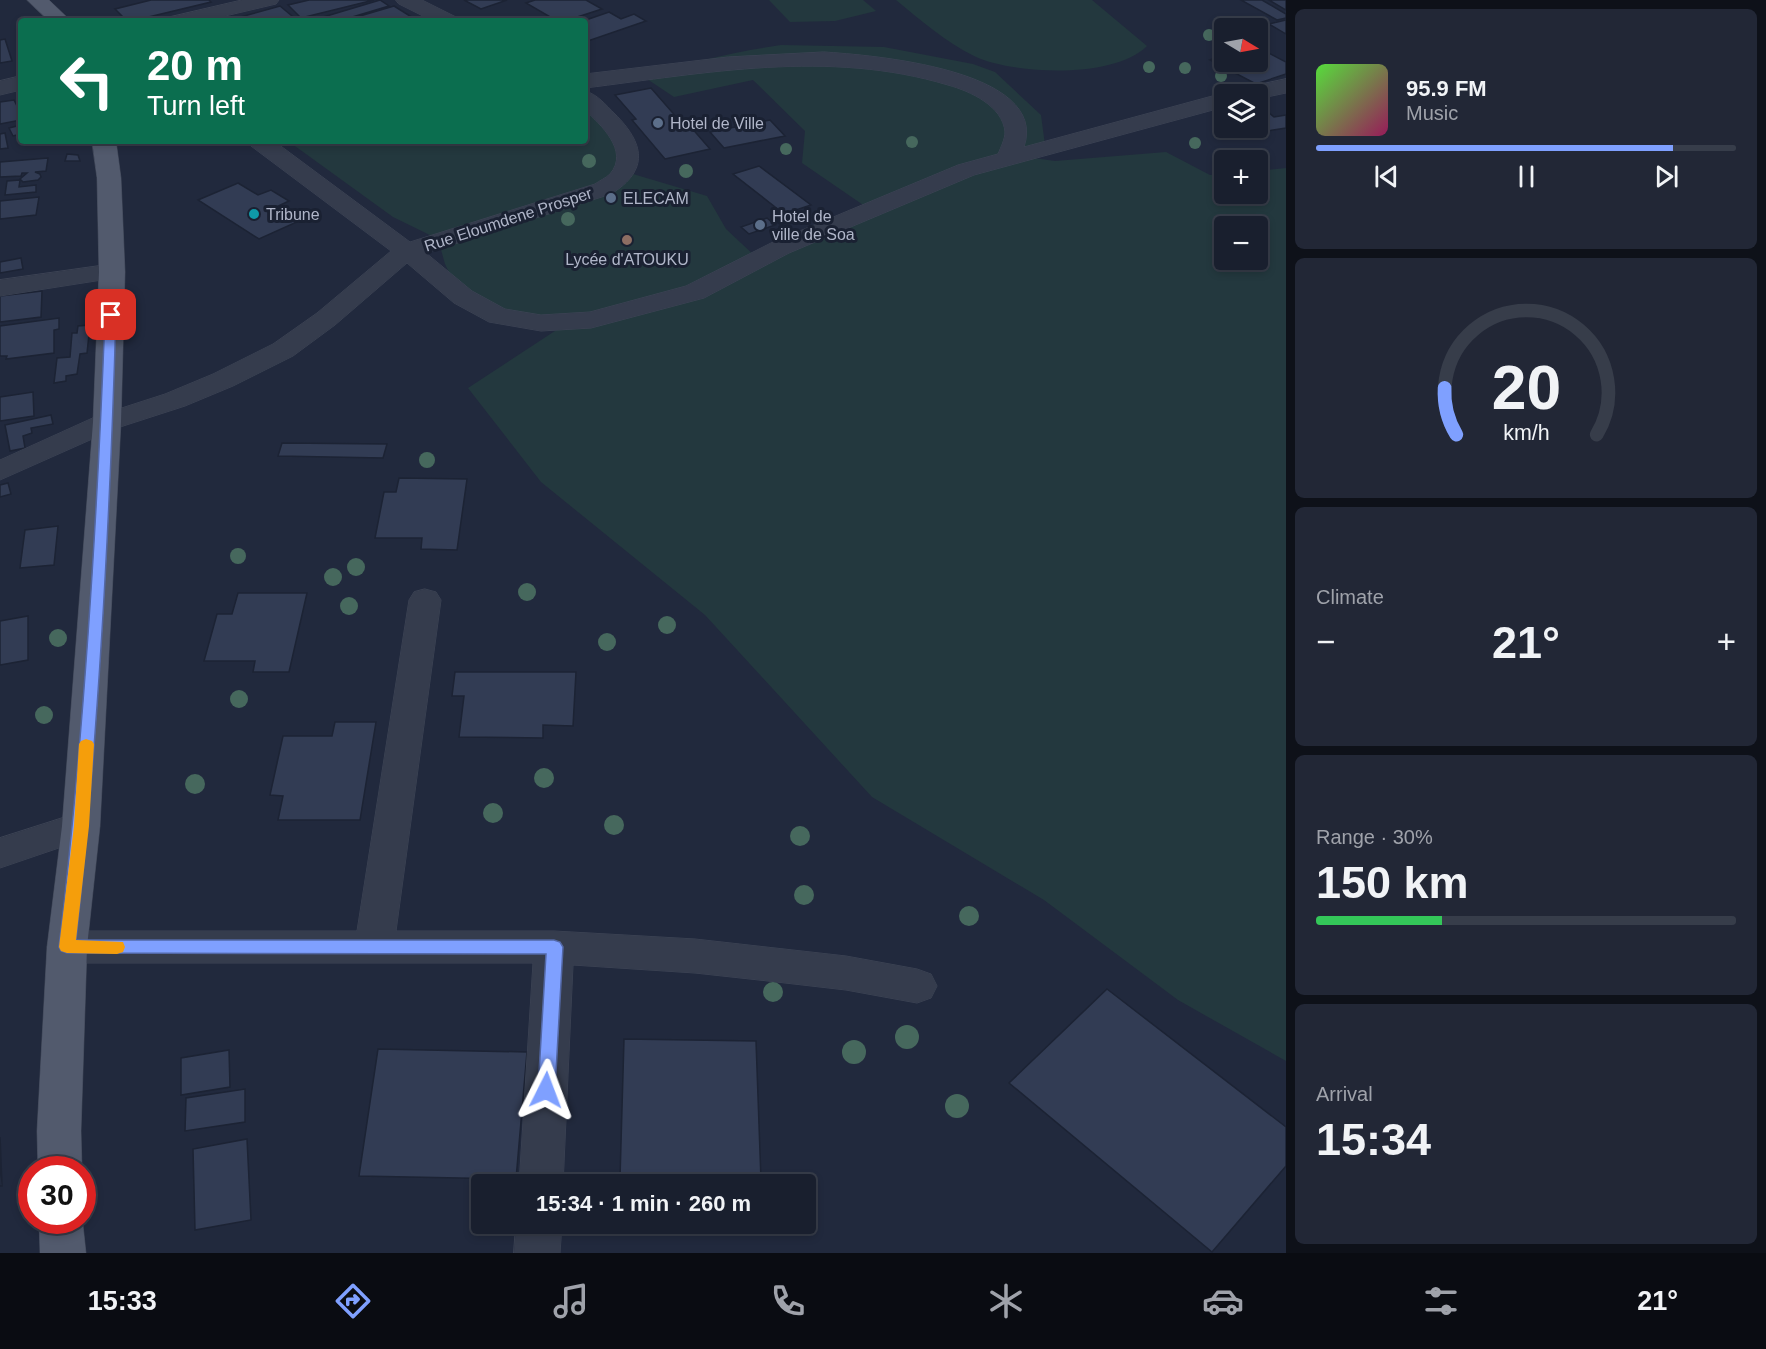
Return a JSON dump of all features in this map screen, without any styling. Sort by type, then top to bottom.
[{"type":"main road","points":[[37,0],[58,18]]},
{"type":"main road","points":[[60,1156],[67,947],[81,826],[107,422],[112,272],[109,178],[104,144]]},
{"type":"main road","points":[[62,1234],[63,1253]]},
{"type":"street","points":[[190,18],[269,0]]},
{"type":"street","points":[[406,0],[443,18]]},
{"type":"street","points":[[588,81],[699,66],[762,61],[850,60],[903,66],[940,74],[978,88],[996,100],[1010,115],[1016,132],[1009,157]]},
{"type":"street","points":[[0,88],[18,84]]},
{"type":"street","points":[[1268,90],[1286,86]]},
{"type":"street","name":"Rue Eloumdene Prosper","points":[[263,144],[406,251],[603,189],[621,177],[627,165],[627,147],[609,120],[588,101]]},
{"type":"street","points":[[0,471],[107,422],[175,400],[223,380],[283,350],[326,319],[349,297],[406,251],[463,297],[498,316],[541,323],[591,320],[695,291],[789,244],[966,170],[1214,103]]},
{"type":"street","points":[[0,288],[112,272]]},
{"type":"street","points":[[374,948],[425,600]]},
{"type":"street","points":[[0,854],[81,826]]},
{"type":"street","points":[[67,947],[554,947],[695,956],[846,973],[917,986]]},
{"type":"street","points":[[542,1174],[554,947]]},
{"type":"street","points":[[537,1253],[538,1234]]},
{"type":"green space","points":[[769,0],[863,0],[876,11],[835,21],[790,22]]},
{"type":"green space","points":[[896,0],[1092,0],[1147,46],[1132,57],[1088,69],[1038,70],[1013,67],[974,56],[953,44]]},
{"type":"green space","points":[[781,45],[884,47],[973,64],[995,72],[1041,115],[1045,145],[1012,155],[1055,161],[1166,152],[1210,175],[1214,175],[1214,204],[1268,204],[1268,170],[1286,168],[1286,1061],[1178,1000],[1044,900],[872,797],[705,615],[541,482],[468,388],[561,327],[509,321],[459,293],[445,264],[438,239],[393,217],[292,144],[588,144],[588,96],[635,151],[633,174],[707,196],[726,229],[757,258],[869,209],[802,163],[805,131],[753,80],[674,97],[647,79],[696,62]]},
{"type":"building","points":[[151,0],[209,0],[211,2],[144,18],[124,18],[115,9]]},
{"type":"building","points":[[309,0],[374,0],[301,18],[288,5]]},
{"type":"building","points":[[380,0],[389,6],[349,18],[320,18]]},
{"type":"building","points":[[464,0],[507,0],[481,9]]},
{"type":"building","points":[[535,0],[586,0],[602,9],[574,18],[552,18],[526,3]]},
{"type":"building","points":[[1241,0],[1262,0],[1286,14],[1286,18],[1277,20]]},
{"type":"building","points":[[1269,0],[1286,0],[1286,10]]},
{"type":"building","points":[[280,6],[294,18],[237,18]]},
{"type":"building","points":[[394,6],[410,16],[404,18],[353,18]]},
{"type":"building","points":[[609,12],[621,19],[634,14],[646,21],[588,41],[588,19]]},
{"type":"building","points":[[1286,20],[1286,34],[1269,24]]},
{"type":"building","points":[[5,39],[12,61],[0,63],[0,40]]},
{"type":"building","points":[[1268,53],[1286,62],[1286,74],[1256,84],[1233,72],[1268,72]]},
{"type":"building","name":"Hotel de Ville","points":[[651,88],[685,127],[690,126],[710,149],[665,159],[632,120],[636,119],[615,95]]},
{"type":"building","points":[[14,100],[18,108],[18,121],[0,124],[0,102]]},
{"type":"building","points":[[1268,112],[1274,117],[1286,115],[1286,128],[1268,131]]},
{"type":"building","points":[[770,120],[785,136],[724,148],[710,132]]},
{"type":"building","points":[[18,126],[18,135],[13,136],[9,128]]},
{"type":"building","points":[[5,133],[8,148],[0,149],[0,134]]},
{"type":"building","points":[[67,154],[78,155],[80,161],[65,161]]},
{"type":"building","points":[[48,158],[46,171],[35,172],[40,174],[41,177],[38,180],[23,182],[20,179],[27,173],[22,173],[21,176],[0,177],[0,162]]},
{"type":"building","points":[[759,166],[811,205],[784,214],[733,174]]},
{"type":"building","points":[[20,180],[19,187],[36,185],[36,192],[5,195],[7,181]]},
{"type":"building","name":"Tribune","points":[[238,183],[258,195],[271,190],[289,201],[276,207],[299,221],[259,239],[198,200]]},
{"type":"building","points":[[39,197],[36,215],[0,219],[0,201]]},
{"type":"building","points":[[767,218],[775,225],[749,234],[741,227]]},
{"type":"building","points":[[21,258],[23,269],[0,273],[0,262]]},
{"type":"building","points":[[42,291],[41,317],[0,322],[0,296]]},
{"type":"building","points":[[59,318],[59,329],[54,330],[54,353],[6,359],[7,356],[0,356],[0,326]]},
{"type":"building","points":[[90,325],[87,353],[80,354],[77,374],[66,376],[66,381],[54,383],[57,358],[70,357],[72,333],[77,333],[78,326]]},
{"type":"building","points":[[33,392],[34,416],[0,421],[0,397]]},
{"type":"building","points":[[51,415],[53,424],[31,428],[32,433],[23,436],[25,448],[10,451],[5,425]]},
{"type":"building","points":[[282,443],[387,444],[383,458],[278,456]]},
{"type":"building","points":[[399,478],[467,479],[457,550],[421,549],[422,538],[375,538],[384,492],[396,492]]},
{"type":"building","points":[[8,483],[11,494],[0,497],[0,485]]},
{"type":"building","points":[[58,526],[54,565],[20,568],[25,530]]},
{"type":"building","points":[[238,593],[307,593],[289,672],[253,672],[255,661],[204,661],[217,614],[232,614]]},
{"type":"building","points":[[28,616],[28,660],[0,665],[0,621]]},
{"type":"building","points":[[455,672],[576,672],[573,726],[543,725],[543,738],[459,737],[464,696],[452,696]]},
{"type":"building","points":[[335,722],[376,722],[360,820],[278,820],[283,796],[270,795],[283,736],[332,736]]},
{"type":"building","points":[[1107,989],[1286,1127],[1286,1166],[1212,1252],[1009,1083]]},
{"type":"building","points":[[624,1039],[756,1041],[761,1174],[620,1174]]},
{"type":"building","points":[[378,1049],[527,1052],[516,1174],[471,1174],[471,1178],[359,1176]]},
{"type":"building","points":[[229,1050],[230,1087],[181,1095],[181,1058]]},
{"type":"building","points":[[245,1089],[245,1122],[185,1131],[186,1098]]},
{"type":"building","points":[[0,1137],[2,1186],[0,1186]]},
{"type":"building","points":[[247,1139],[251,1220],[195,1230],[193,1149]]},
{"type":"slow traffic","points":[[86,744],[81,826],[67,947],[117,947]]},
{"type":"place","name":"Hotel de Ville","points":[[658,123]]},
{"type":"place","name":"ELECAM","points":[[611,198]]},
{"type":"place","name":"Tribune","points":[[254,214]]},
{"type":"place","name":"Hotel de ville de Soa","points":[[760,225]]},
{"type":"place","name":"Lycée d'ATOUKU","points":[[627,240]]},
{"type":"route","points":[[111,315],[107,422],[81,826],[67,947],[554,947],[546,1090]]}]
